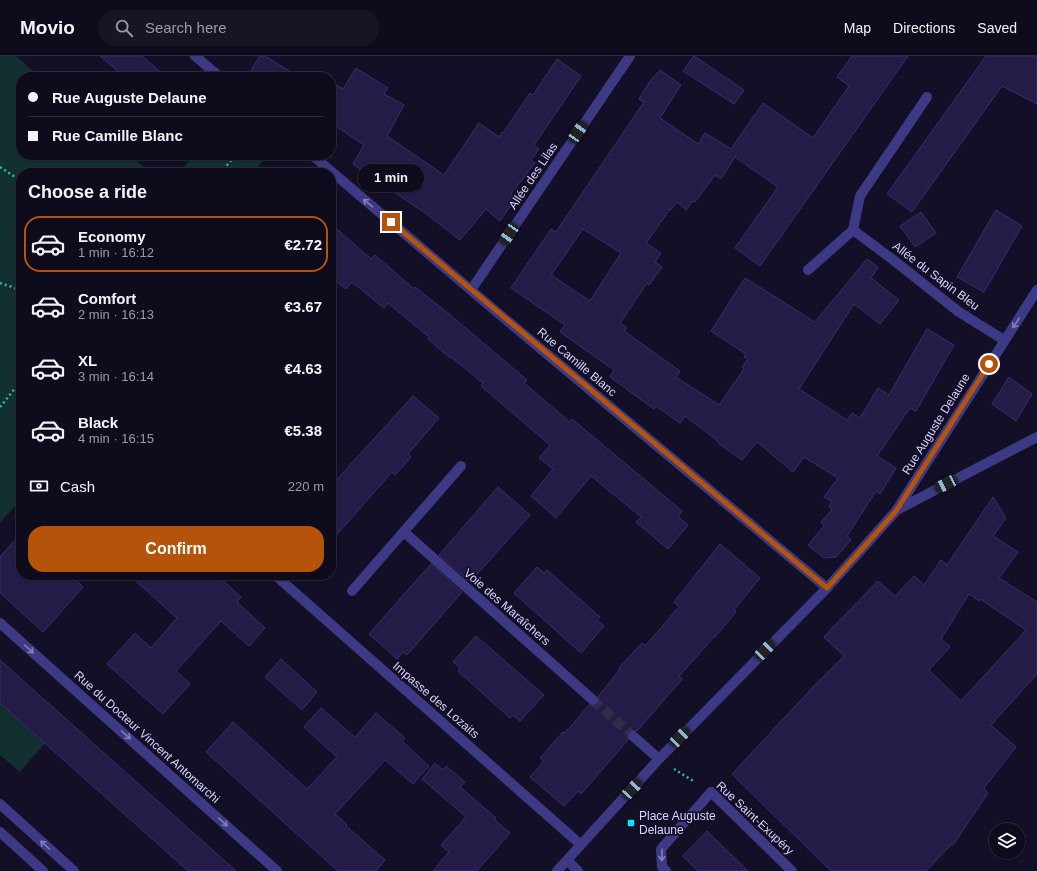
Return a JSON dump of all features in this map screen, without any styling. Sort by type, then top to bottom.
[{"type":"street","points":[[195,56],[214,72]]},
{"type":"street","name":"Allée des Lilas","points":[[471,290],[630,56]]},
{"type":"street","points":[[808,270],[854,230],[860,196],[927,97]]},
{"type":"street","name":"Rue Camille Blanc","points":[[318,160],[327,168]]},
{"type":"street","name":"Rue Camille Blanc","points":[[336,175],[827,588]]},
{"type":"street","name":"Allée du Sapin Bleu","points":[[854,230],[959,312],[1004,340]]},
{"type":"street","name":"Rue Auguste Delaune","points":[[556,871],[659,759],[827,588],[896,511],[1037,290]]},
{"type":"street","name":"Rue Auguste Delaune","points":[[896,511],[1037,437]]},
{"type":"street","points":[[352,591],[461,466]]},
{"type":"street","name":"Voie des Maraîchers","points":[[404,532],[594,700]]},
{"type":"street","name":"Impasse des Lozaits","points":[[281,580],[580,844]]},
{"type":"street","name":"Rue du Docteur Vincent Antomarchi","points":[[0,623],[277,871]]},
{"type":"street","points":[[633,736],[659,759]]},
{"type":"street","points":[[666,871],[662,867],[661,849],[711,792]]},
{"type":"street","name":"Rue Saint-Exupéry","points":[[711,792],[792,871]]},
{"type":"street","points":[[0,804],[74,871]]},
{"type":"street","points":[[0,832],[43,871]]},
{"type":"street","points":[[567,860],[578,871]]},
{"type":"path","points":[[224,168],[232,160]]},
{"type":"path","points":[[0,167],[16,177]]},
{"type":"path","points":[[0,283],[16,288]]},
{"type":"path","points":[[0,407],[16,387]]},
{"type":"path","name":"Rue Saint-Exupéry","points":[[659,759],[711,792]]},
{"type":"green space","points":[[0,56],[16,56],[34,72],[16,72],[16,160],[136,160],[145,168],[16,168],[16,505],[0,523]]},
{"type":"green space","points":[[190,160],[264,160],[257,168],[183,168]]},
{"type":"green space","points":[[0,703],[45,743],[20,772],[0,755]]},
{"type":"building","points":[[100,56],[142,56],[160,72],[119,72]]},
{"type":"building","points":[[260,56],[265,56],[291,72],[250,72]]},
{"type":"building","points":[[694,56],[744,90],[734,104],[683,71]]},
{"type":"building","points":[[852,56],[908,56],[760,266],[735,248],[778,187],[735,157],[721,179],[715,175],[695,202],[693,201],[686,210],[677,202],[671,210],[670,209],[646,243],[661,253],[655,262],[662,267],[649,285],[647,283],[620,323],[627,328],[624,331],[680,371],[676,377],[719,405],[744,369],[742,367],[748,359],[744,357],[746,354],[711,331],[745,278],[815,322],[867,259],[878,267],[871,278],[899,300],[880,324],[854,304],[799,389],[847,420],[852,413],[860,418],[878,388],[889,395],[927,329],[954,345],[916,411],[910,408],[877,456],[896,468],[880,494],[876,491],[847,536],[851,540],[836,557],[824,558],[808,545],[824,526],[821,522],[832,510],[829,507],[832,502],[824,497],[838,478],[804,457],[793,472],[757,442],[742,460],[718,443],[719,442],[685,416],[680,423],[656,406],[654,409],[610,377],[614,370],[560,332],[565,325],[511,288],[551,229],[556,232],[644,102],[639,99],[650,81],[660,70],[681,85],[660,118],[698,144],[705,133],[731,149],[763,103],[813,138],[849,86],[837,77]],"holes":[[[583,229],[621,253],[590,301],[551,275]]]},
{"type":"building","points":[[986,56],[1037,56],[1037,104],[1002,86],[912,212],[887,194]]},
{"type":"building","points":[[557,59],[581,76],[534,145],[539,149],[531,160],[535,163],[511,194],[516,198],[500,221],[486,209],[460,240],[428,215],[372,177],[371,178],[353,164],[364,145],[336,126],[336,85],[343,89],[356,68],[388,88],[384,94],[404,105],[387,136],[444,175],[479,123],[499,137],[530,93],[533,95]]},
{"type":"building","points":[[996,210],[1022,226],[984,292],[957,277]]},
{"type":"building","points":[[921,212],[936,233],[915,247],[900,226]]},
{"type":"building","points":[[336,228],[371,259],[375,255],[414,289],[415,287],[449,314],[527,380],[524,383],[570,422],[572,419],[682,511],[678,517],[688,525],[668,549],[636,522],[641,517],[591,476],[556,518],[531,496],[553,469],[539,458],[550,445],[481,386],[483,383],[451,357],[450,358],[428,339],[429,337],[388,303],[384,308],[352,282],[346,289],[336,281]]},
{"type":"building","points":[[1009,377],[1032,394],[1016,421],[992,404]]},
{"type":"building","points":[[413,396],[439,418],[408,454],[411,457],[395,475],[392,472],[336,535],[336,481]]},
{"type":"building","points":[[498,487],[530,515],[470,582],[439,555]]},
{"type":"building","points":[[993,497],[1006,518],[993,536],[1018,552],[999,578],[1037,602],[1037,674],[991,725],[1016,747],[984,788],[988,793],[953,845],[952,844],[926,871],[831,871],[732,774],[844,656],[824,637],[878,581],[895,596],[914,576],[924,585],[941,560],[947,565]],"holes":[[[969,594],[979,601],[980,599],[1026,630],[961,701],[929,670],[950,647],[941,639]]]},
{"type":"building","points":[[16,539],[16,580],[75,580],[83,587],[43,632],[0,593],[0,557]]},
{"type":"building","points":[[720,544],[760,578],[734,610],[736,612],[679,676],[682,679],[637,731],[631,730],[628,732],[628,740],[581,794],[578,791],[564,806],[530,777],[544,761],[540,758],[589,705],[595,706],[598,704],[598,696],[620,669],[619,668],[642,643],[645,646],[679,607],[674,602]]},
{"type":"building","points":[[431,564],[462,592],[407,655],[403,652],[397,659],[369,634]]},
{"type":"building","points":[[537,567],[544,573],[547,570],[600,617],[597,620],[604,626],[581,653],[514,593]]},
{"type":"building","points":[[135,580],[222,580],[241,597],[237,602],[265,628],[249,646],[221,621],[176,671],[190,684],[163,714],[107,664],[135,633],[151,648],[177,618]]},
{"type":"building","points":[[476,636],[544,695],[520,721],[513,715],[510,718],[458,671],[460,668],[453,662]]},
{"type":"building","points":[[281,659],[317,692],[302,710],[265,677]]},
{"type":"building","points":[[0,660],[236,871],[188,871],[0,703]]},
{"type":"building","points":[[321,708],[355,737],[376,713],[405,738],[402,741],[429,766],[413,784],[385,760],[335,814],[347,825],[346,826],[385,860],[376,871],[338,871],[206,752],[233,722],[307,789],[337,757],[304,727]]},
{"type":"building","points":[[435,763],[443,770],[446,766],[465,782],[460,787],[496,818],[494,819],[510,833],[477,871],[433,871],[449,852],[441,845],[466,817],[422,779]]},
{"type":"building","points":[[707,831],[748,871],[698,871],[683,856]]},
{"type":"tunnel","points":[[593,700],[633,736]]},
{"type":"place","name":"Place Auguste Delaune","points":[[631,823]]},
{"type":"route","points":[[391,222],[827,588],[896,511],[989,364]]}]
